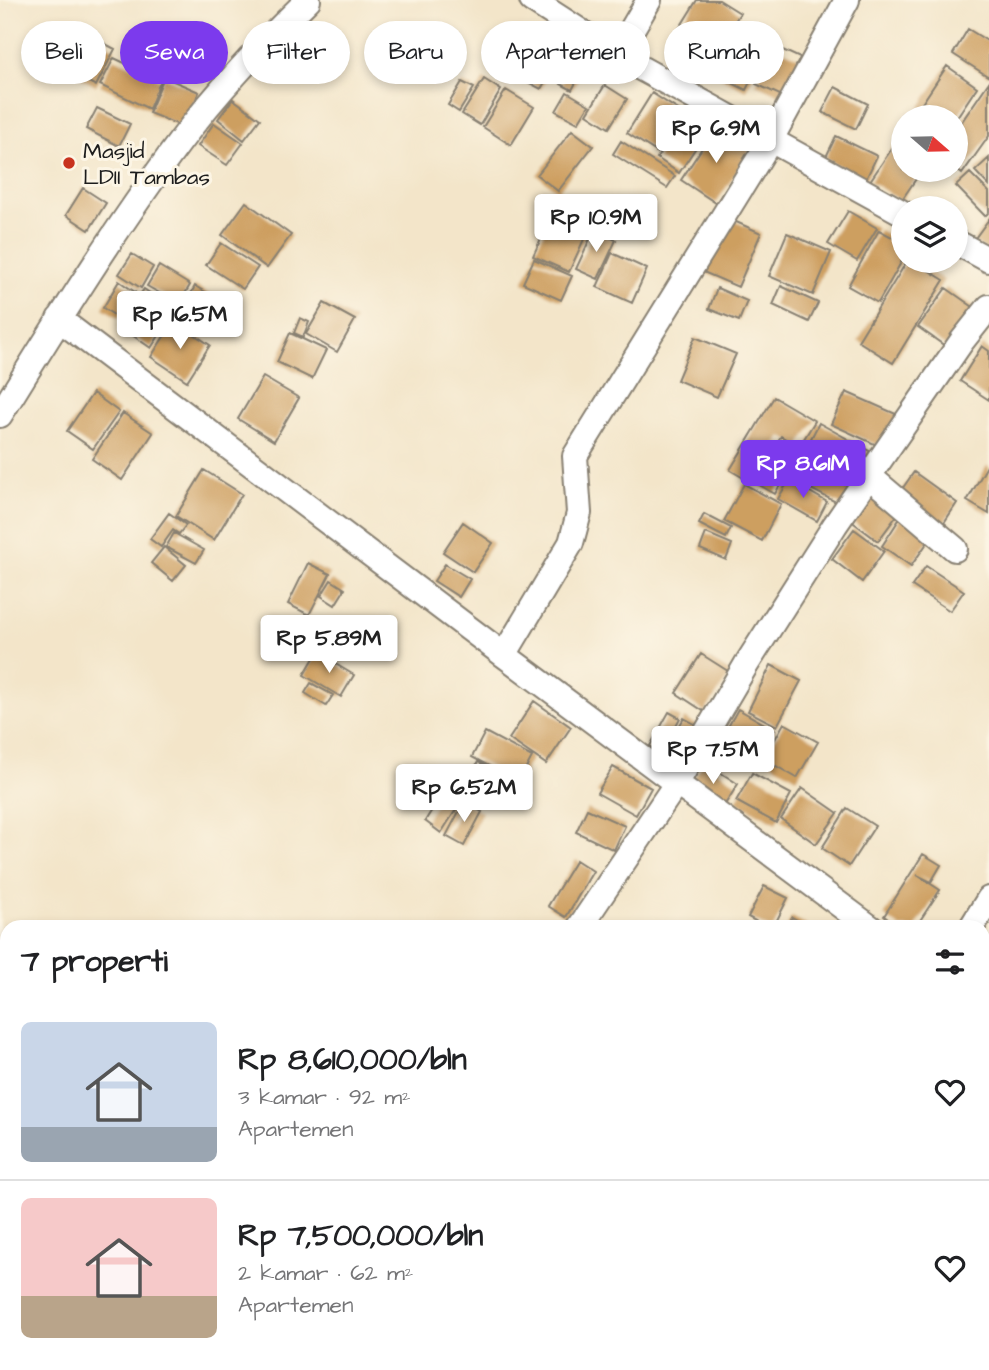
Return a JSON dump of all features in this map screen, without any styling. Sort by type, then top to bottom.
[{"type":"street","points":[[0,415],[59,319],[178,143],[228,83],[308,0]]},
{"type":"street","points":[[533,0],[565,21]]},
{"type":"street","points":[[637,21],[649,0]]},
{"type":"street","points":[[504,655],[571,544],[579,513],[575,456],[770,141],[847,0]]},
{"type":"street","points":[[650,74],[891,207]]},
{"type":"street","points":[[968,249],[989,260]]},
{"type":"street","points":[[584,920],[676,784],[746,665],[869,476],[962,341],[989,307]]},
{"type":"street","points":[[59,319],[860,920]]},
{"type":"street","points":[[869,476],[955,549]]},
{"type":"street","points":[[976,920],[989,899]]},
{"type":"building","points":[[697,0],[719,0],[740,13],[735,21],[684,21]]},
{"type":"building","points":[[968,29],[989,42],[989,77],[953,54]]},
{"type":"building","points":[[106,44],[115,49],[106,67]]},
{"type":"building","points":[[784,51],[800,58],[782,96],[756,84],[784,84]]},
{"type":"building","points":[[114,58],[120,61],[120,84],[159,84],[149,109],[100,85],[106,84],[106,73]]},
{"type":"building","points":[[947,66],[977,87],[965,105],[921,105]]},
{"type":"building","points":[[989,82],[989,136],[968,166],[968,113]]},
{"type":"building","points":[[161,84],[180,84],[199,92],[184,127],[149,113]]},
{"type":"building","points":[[461,84],[474,88],[459,112],[448,105]]},
{"type":"building","points":[[481,84],[492,84],[501,90],[480,125],[462,114]]},
{"type":"building","points":[[532,84],[544,84],[541,89]]},
{"type":"building","points":[[561,84],[575,84],[572,90]]},
{"type":"building","points":[[734,84],[749,84],[746,90]]},
{"type":"building","points":[[605,85],[627,99],[609,128],[587,114]]},
{"type":"building","points":[[835,87],[868,104],[856,129],[822,112]]},
{"type":"building","points":[[506,90],[534,107],[511,145],[483,127]]},
{"type":"building","points":[[567,92],[589,105],[578,123],[556,111]]},
{"type":"building","points":[[652,93],[683,113],[658,153],[627,133]]},
{"type":"building","points":[[233,99],[260,119],[244,140],[218,119]]},
{"type":"building","points":[[97,108],[130,124],[119,146],[86,129]]},
{"type":"building","points":[[684,117],[706,132],[679,173],[657,158]]},
{"type":"building","points":[[214,123],[243,143],[227,165],[198,146]]},
{"type":"building","points":[[716,127],[751,150],[716,203],[681,180]]},
{"type":"building","points":[[572,130],[593,146],[558,191],[537,175]]},
{"type":"building","points":[[836,136],[877,156],[866,179],[825,159]]},
{"type":"building","points":[[621,141],[675,176],[667,188],[613,154]]},
{"type":"building","points":[[891,150],[891,182],[914,182],[904,196],[893,196],[870,181]]},
{"type":"building","points":[[989,158],[989,186],[975,171]]},
{"type":"building","points":[[970,173],[989,192],[989,212],[985,216],[956,186],[960,182],[968,182]]},
{"type":"building","points":[[83,188],[106,203],[89,230],[66,215]]},
{"type":"building","points":[[246,202],[291,235],[267,268],[222,235]]},
{"type":"building","points":[[554,210],[590,226],[569,272],[533,256]]},
{"type":"building","points":[[848,211],[877,228],[857,261],[828,244]]},
{"type":"building","points":[[725,217],[761,233],[738,287],[701,271]]},
{"type":"building","points":[[989,219],[989,252],[973,241]]},
{"type":"building","points":[[594,230],[616,240],[598,279],[576,269]]},
{"type":"building","points":[[879,230],[891,236],[891,273],[895,273],[878,303],[848,286]]},
{"type":"building","points":[[787,233],[831,252],[813,295],[769,276]]},
{"type":"building","points":[[221,243],[258,267],[243,289],[206,265]]},
{"type":"building","points":[[612,253],[647,269],[632,303],[597,287]]},
{"type":"building","points":[[132,254],[153,267],[141,288],[119,274]]},
{"type":"building","points":[[534,259],[572,276],[561,300],[523,283]]},
{"type":"building","points":[[159,266],[190,285],[179,304],[147,286]]},
{"type":"building","points":[[900,273],[933,273],[944,280],[893,363],[858,341]]},
{"type":"building","points":[[119,281],[135,292],[119,318],[103,308]]},
{"type":"building","points":[[195,286],[231,307],[218,329],[183,309]]},
{"type":"building","points":[[781,286],[818,303],[809,322],[773,305]]},
{"type":"building","points":[[717,288],[747,301],[739,321],[709,309]]},
{"type":"building","points":[[946,288],[976,309],[948,348],[918,327]]},
{"type":"building","points":[[144,289],[175,311],[151,348],[119,326]]},
{"type":"building","points":[[324,303],[355,320],[337,352],[306,334]]},
{"type":"building","points":[[300,318],[309,322],[303,337],[294,333]]},
{"type":"building","points":[[174,321],[210,345],[187,381],[151,357]]},
{"type":"building","points":[[290,333],[326,350],[312,379],[277,362]]},
{"type":"building","points":[[695,337],[736,354],[717,397],[677,380]]},
{"type":"building","points":[[982,346],[989,351],[989,400],[960,381]]},
{"type":"building","points":[[263,377],[299,398],[274,441],[238,419]]},
{"type":"building","points":[[846,392],[898,415],[883,448],[831,424]]},
{"type":"building","points":[[93,393],[119,412],[93,449],[67,431]]},
{"type":"building","points":[[774,397],[815,421],[799,447],[781,436],[752,483],[730,470]]},
{"type":"building","points":[[123,413],[153,433],[122,480],[92,459]]},
{"type":"building","points":[[819,423],[871,452],[857,479],[805,450]]},
{"type":"building","points":[[779,443],[798,453],[775,494],[756,483]]},
{"type":"building","points":[[802,455],[859,484],[847,508],[790,478]]},
{"type":"building","points":[[987,466],[989,467],[989,514],[967,501]]},
{"type":"building","points":[[204,470],[242,494],[214,540],[176,516]]},
{"type":"building","points":[[914,472],[957,503],[943,524],[900,492]]},
{"type":"building","points":[[789,480],[827,502],[817,521],[778,499]]},
{"type":"building","points":[[744,484],[781,504],[762,541],[724,521]]},
{"type":"building","points":[[875,486],[903,507],[878,541],[850,520]]},
{"type":"building","points":[[904,512],[934,533],[911,566],[882,546]]},
{"type":"building","points":[[169,513],[186,525],[179,534],[173,530],[161,547],[150,539]]},
{"type":"building","points":[[704,514],[731,528],[726,538],[699,524]]},
{"type":"building","points":[[463,522],[493,543],[473,572],[443,552]]},
{"type":"building","points":[[854,529],[884,551],[862,582],[832,559]]},
{"type":"building","points":[[174,533],[204,550],[196,563],[166,547]]},
{"type":"building","points":[[706,533],[732,544],[726,560],[700,549]]},
{"type":"building","points":[[164,547],[186,565],[173,581],[151,563]]},
{"type":"building","points":[[308,563],[330,574],[309,615],[288,604]]},
{"type":"building","points":[[445,564],[470,579],[459,597],[434,581]]},
{"type":"building","points":[[926,566],[964,591],[950,611],[912,586]]},
{"type":"building","points":[[331,580],[345,589],[335,605],[321,596]]},
{"type":"building","points":[[317,653],[354,675],[341,697],[304,675]]},
{"type":"building","points":[[701,654],[731,673],[705,712],[676,693]]},
{"type":"building","points":[[771,665],[801,681],[777,726],[748,711]]},
{"type":"building","points":[[311,683],[333,695],[326,706],[305,693]]},
{"type":"building","points":[[534,701],[571,727],[546,764],[509,739]]},
{"type":"building","points":[[738,709],[775,730],[757,764],[719,743]]},
{"type":"building","points":[[669,712],[680,718],[661,753],[650,746]]},
{"type":"building","points":[[684,718],[702,728],[683,759],[666,749]]},
{"type":"building","points":[[784,723],[818,742],[797,778],[764,759]]},
{"type":"building","points":[[485,732],[532,757],[519,782],[472,757]]},
{"type":"building","points":[[478,762],[515,784],[502,807],[465,785]]},
{"type":"building","points":[[704,762],[738,784],[722,809],[688,787]]},
{"type":"building","points":[[613,767],[651,788],[636,815],[597,793]]},
{"type":"building","points":[[752,773],[791,794],[776,823],[736,801]]},
{"type":"building","points":[[802,788],[838,813],[816,844],[781,819]]},
{"type":"building","points":[[442,794],[459,805],[441,833],[425,821]]},
{"type":"building","points":[[464,802],[482,812],[464,846],[446,836]]},
{"type":"building","points":[[847,808],[875,826],[849,866],[822,848]]},
{"type":"building","points":[[587,809],[625,826],[614,850],[576,832]]},
{"type":"building","points":[[923,854],[941,865],[931,882],[917,875],[940,890],[920,920],[890,920],[884,916]]},
{"type":"building","points":[[576,860],[593,871],[566,917],[548,906]]},
{"type":"building","points":[[764,886],[788,898],[777,920],[753,920],[748,917]]},
{"type":"place","name":"Masjid LDII Tambas","points":[[69,163]]}]
